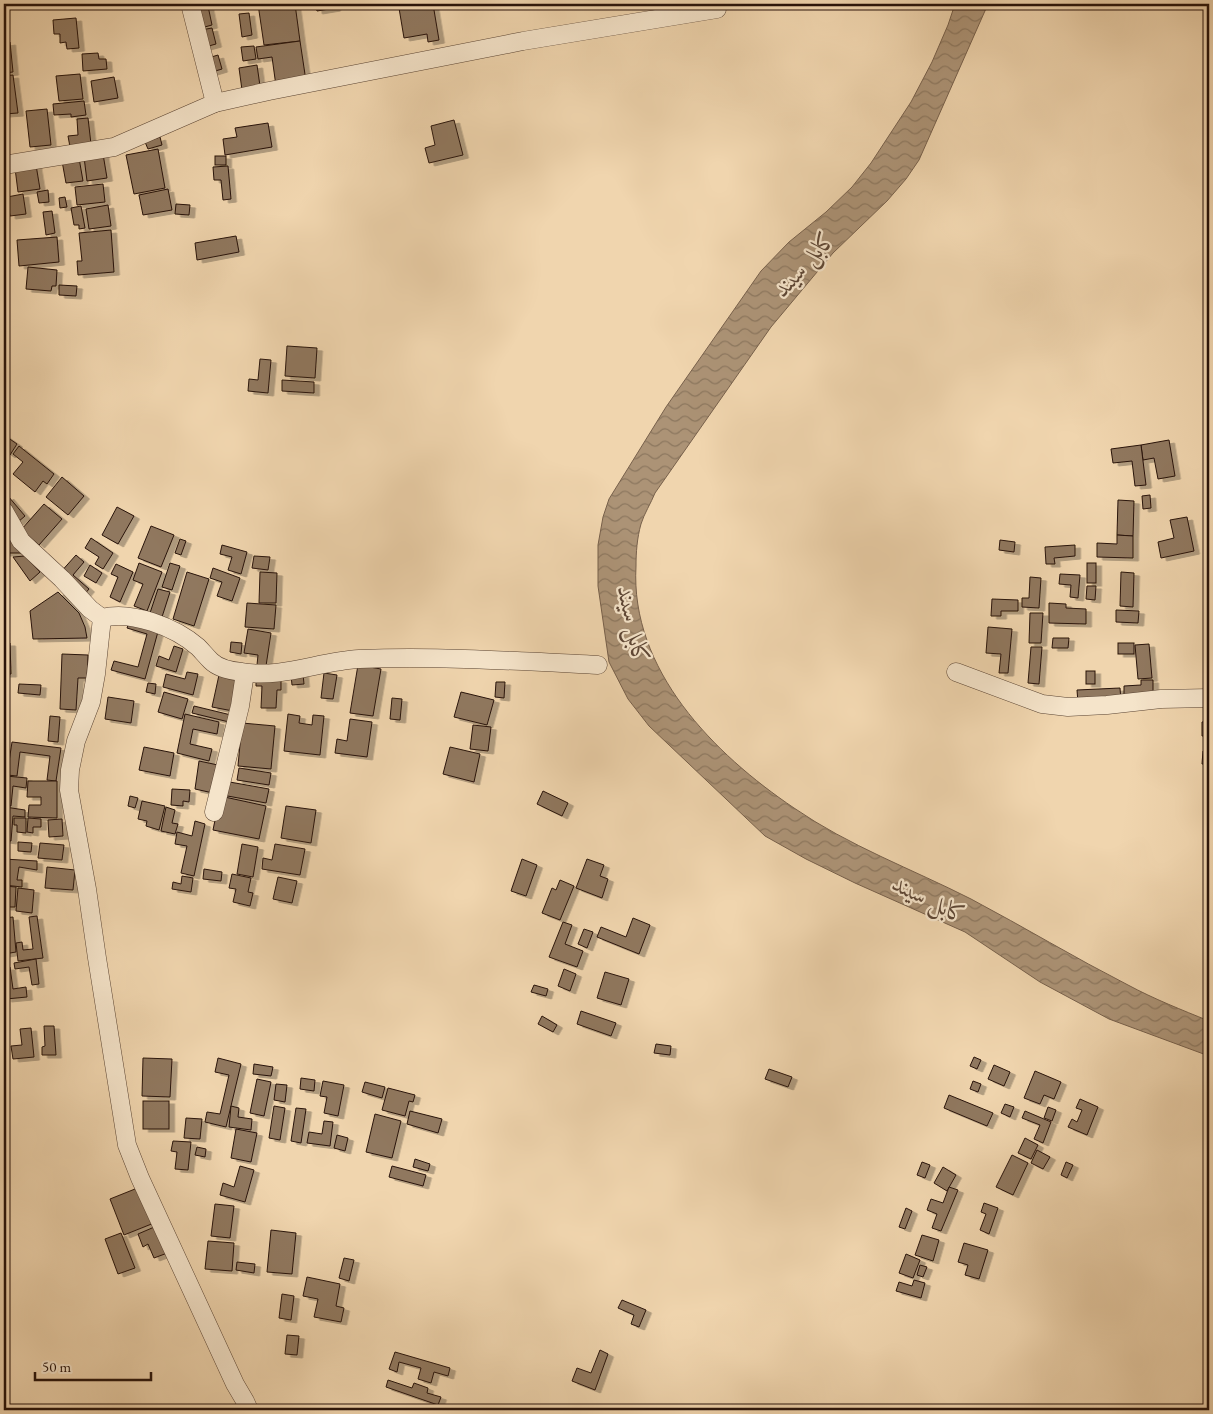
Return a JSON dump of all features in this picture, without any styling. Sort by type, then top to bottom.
[{"type":"street","points":[[190,4],[215,103]]},
{"type":"street","points":[[4,165],[114,147],[215,103],[269,91],[523,41],[717,9]]},
{"type":"street","points":[[4,511],[21,541],[62,579],[90,610],[102,618],[130,616],[171,630],[197,646],[212,662],[228,670],[245,673],[266,673],[356,659],[397,658],[448,658],[598,666]]},
{"type":"street","points":[[102,618],[91,702],[76,741],[70,770],[69,790],[86,880],[127,1145],[140,1178],[249,1410]]},
{"type":"street","points":[[956,672],[1042,704],[1068,708],[1161,699],[1209,698]]},
{"type":"street","points":[[214,812],[240,706],[245,673]]},
{"type":"water","name":"کابل سيند","points":[[955,4],[988,4],[919,160],[887,201],[833,253],[771,327],[655,493],[642,520],[638,540],[636,566],[638,604],[647,640],[662,674],[683,706],[707,735],[764,786],[815,822],[837,834],[971,899],[1138,990],[1209,1021],[1209,1056],[1109,1019],[1040,982],[965,932],[855,883],[765,836],[649,726],[628,699],[609,662],[598,586],[598,545],[603,517],[609,499],[666,407],[761,271],[789,242],[826,212],[852,187],[871,163],[911,102],[932,62]]},
{"type":"building","points":[[258,4],[295,4],[300,41],[264,45]]},
{"type":"building","points":[[315,4],[335,4],[335,8],[317,11]]},
{"type":"building","points":[[433,4],[439,40],[428,42],[427,34],[404,38],[399,8]]},
{"type":"building","points":[[208,6],[212,25],[201,28],[196,9]]},
{"type":"building","points":[[249,13],[252,35],[242,37],[239,14]]},
{"type":"building","points":[[76,18],[79,48],[67,49],[66,42],[60,43],[60,34],[54,34],[53,20]]},
{"type":"building","points":[[212,28],[216,44],[205,47],[201,30]]},
{"type":"building","points":[[300,41],[306,81],[276,86],[272,57],[258,59],[256,47]]},
{"type":"building","points":[[10,42],[13,72],[4,73],[4,43]]},
{"type":"building","points":[[254,46],[256,59],[243,61],[241,47]]},
{"type":"building","points":[[98,53],[99,59],[106,59],[107,69],[83,71],[82,54]]},
{"type":"building","points":[[218,55],[222,69],[212,72],[208,58]]},
{"type":"building","points":[[257,65],[260,86],[242,90],[239,68]]},
{"type":"building","points":[[80,74],[83,99],[59,101],[56,76]]},
{"type":"building","points":[[13,75],[18,113],[4,114],[4,76]]},
{"type":"building","points":[[114,77],[118,98],[94,102],[91,81]]},
{"type":"building","points":[[84,101],[86,115],[71,117],[71,114],[54,115],[53,104]]},
{"type":"building","points":[[47,109],[51,145],[30,147],[26,111]]},
{"type":"building","points":[[88,118],[91,144],[70,147],[68,136],[78,135],[77,119]]},
{"type":"building","points":[[454,120],[463,155],[429,163],[425,148],[435,145],[431,126]]},
{"type":"building","points":[[268,123],[272,147],[225,155],[223,139],[237,137],[235,128]]},
{"type":"building","points":[[160,137],[162,145],[148,149],[145,142]]},
{"type":"building","points":[[158,149],[165,188],[134,194],[126,155]]},
{"type":"building","points":[[103,154],[107,178],[87,181],[84,157]]},
{"type":"building","points":[[215,156],[226,156],[226,165],[215,165]]},
{"type":"building","points":[[79,158],[83,181],[66,183],[62,161]]},
{"type":"building","points":[[36,165],[40,189],[18,192],[15,168]]},
{"type":"building","points":[[228,166],[231,199],[223,200],[221,180],[214,180],[213,167]]},
{"type":"building","points":[[103,184],[105,202],[77,205],[75,187]]},
{"type":"building","points":[[168,189],[172,210],[143,215],[139,195]]},
{"type":"building","points":[[48,190],[49,202],[39,203],[37,192]]},
{"type":"building","points":[[23,194],[26,214],[10,216],[7,197]]},
{"type":"building","points":[[65,197],[67,207],[60,208],[59,198]]},
{"type":"building","points":[[176,204],[190,205],[189,215],[175,214]]},
{"type":"building","points":[[108,205],[111,226],[89,229],[86,209]]},
{"type":"building","points":[[81,206],[85,228],[79,229],[79,225],[74,225],[71,208]]},
{"type":"building","points":[[52,211],[55,233],[46,235],[43,212]]},
{"type":"building","points":[[111,230],[114,272],[78,275],[77,261],[82,261],[79,233]]},
{"type":"building","points":[[236,236],[239,252],[197,260],[195,243]]},
{"type":"building","points":[[57,237],[59,262],[19,266],[17,240]]},
{"type":"building","points":[[28,267],[57,270],[56,286],[52,286],[51,291],[26,289]]},
{"type":"building","points":[[59,285],[77,286],[76,296],[59,295]]},
{"type":"building","points":[[287,346],[317,348],[315,378],[285,376]]},
{"type":"building","points":[[260,359],[271,360],[268,393],[248,391],[249,379],[258,380]]},
{"type":"building","points":[[282,380],[314,382],[314,393],[282,391]]},
{"type":"building","points":[[4,435],[17,444],[10,455],[4,451]]},
{"type":"building","points":[[1169,440],[1175,476],[1158,479],[1154,458],[1143,460],[1141,445]]},
{"type":"building","points":[[1141,445],[1146,485],[1135,486],[1132,461],[1113,463],[1111,449]]},
{"type":"building","points":[[19,446],[54,474],[47,484],[43,481],[35,492],[13,474],[23,462],[13,454]]},
{"type":"building","points":[[62,477],[84,496],[68,515],[46,497]]},
{"type":"building","points":[[1150,495],[1151,508],[1143,509],[1142,496]]},
{"type":"building","points":[[8,496],[25,516],[18,522],[4,505],[4,500]]},
{"type":"building","points":[[1118,500],[1134,501],[1133,536],[1117,535]]},
{"type":"building","points":[[44,504],[62,519],[39,545],[21,530]]},
{"type":"building","points":[[117,507],[134,516],[118,544],[102,535]]},
{"type":"building","points":[[1187,517],[1194,551],[1161,558],[1158,542],[1174,538],[1170,520]]},
{"type":"building","points":[[151,526],[174,535],[161,567],[138,558]]},
{"type":"building","points":[[4,532],[11,532],[24,553],[4,553]]},
{"type":"building","points":[[1117,535],[1133,536],[1133,558],[1097,557],[1097,543],[1117,544]]},
{"type":"building","points":[[91,538],[113,553],[103,569],[95,564],[99,557],[85,548]]},
{"type":"building","points":[[180,539],[186,541],[181,555],[175,553]]},
{"type":"building","points":[[1000,540],[1015,542],[1014,552],[999,550]]},
{"type":"building","points":[[222,545],[247,552],[241,574],[228,570],[232,557],[220,554]]},
{"type":"building","points":[[1075,545],[1075,556],[1054,558],[1055,564],[1046,564],[1045,547]]},
{"type":"building","points":[[76,555],[84,562],[73,575],[89,589],[83,596],[59,574]]},
{"type":"building","points":[[25,556],[40,572],[30,581],[13,557]]},
{"type":"building","points":[[254,556],[270,557],[268,570],[252,568]]},
{"type":"building","points":[[139,563],[162,572],[147,611],[134,606],[143,584],[133,580]]},
{"type":"building","points":[[170,563],[180,566],[172,590],[162,587]]},
{"type":"building","points":[[1087,563],[1096,563],[1096,583],[1087,583]]},
{"type":"building","points":[[116,564],[133,572],[120,602],[110,597],[118,577],[111,574]]},
{"type":"building","points":[[90,565],[102,573],[96,583],[84,576]]},
{"type":"building","points":[[213,568],[240,578],[232,601],[217,596],[222,582],[210,578]]},
{"type":"building","points":[[187,572],[209,579],[194,626],[173,619]]},
{"type":"building","points":[[260,572],[277,573],[276,603],[259,603]]},
{"type":"building","points":[[1121,572],[1134,573],[1133,607],[1120,606]]},
{"type":"building","points":[[1060,574],[1080,575],[1078,598],[1070,597],[1071,585],[1059,584]]},
{"type":"building","points":[[1030,577],[1041,578],[1039,608],[1022,607],[1022,598],[1029,598]]},
{"type":"building","points":[[1087,586],[1096,586],[1095,600],[1086,599]]},
{"type":"building","points":[[158,589],[170,592],[162,617],[150,613]]},
{"type":"building","points":[[58,592],[79,613],[87,638],[33,639],[30,611]]},
{"type":"building","points":[[992,599],[1018,600],[1018,611],[1001,611],[1001,616],[991,616]]},
{"type":"building","points":[[247,603],[276,605],[274,629],[245,627]]},
{"type":"building","points":[[1049,603],[1066,604],[1066,608],[1086,609],[1086,624],[1049,623]]},
{"type":"building","points":[[1116,610],[1139,611],[1138,623],[1116,622]]},
{"type":"building","points":[[1030,613],[1043,613],[1041,643],[1029,643]]},
{"type":"building","points":[[130,620],[159,628],[145,679],[111,670],[114,661],[138,667],[147,634],[127,628]]},
{"type":"building","points":[[988,627],[1012,629],[1008,673],[999,673],[1001,654],[986,653]]},
{"type":"building","points":[[248,629],[271,633],[266,666],[257,665],[258,655],[244,653]]},
{"type":"building","points":[[1053,638],[1069,638],[1068,648],[1052,648]]},
{"type":"building","points":[[231,642],[242,643],[241,654],[230,652]]},
{"type":"building","points":[[4,643],[10,643],[11,674],[4,674]]},
{"type":"building","points":[[1118,643],[1134,643],[1134,654],[1118,654]]},
{"type":"building","points":[[1149,644],[1152,678],[1138,679],[1135,645]]},
{"type":"building","points":[[174,646],[183,649],[176,672],[156,666],[159,656],[169,660]]},
{"type":"building","points":[[1031,647],[1042,647],[1039,684],[1028,683]]},
{"type":"building","points":[[62,654],[88,655],[87,678],[78,678],[76,710],[60,709]]},
{"type":"building","points":[[358,665],[381,669],[373,716],[350,713]]},
{"type":"building","points":[[1086,671],[1095,671],[1095,684],[1086,684]]},
{"type":"building","points":[[187,672],[198,674],[193,695],[163,687],[166,674],[185,679]]},
{"type":"building","points":[[324,673],[337,675],[333,699],[321,698]]},
{"type":"building","points":[[303,674],[304,684],[292,685],[291,675]]},
{"type":"building","points":[[219,675],[240,680],[233,711],[212,707]]},
{"type":"building","points":[[256,679],[281,680],[281,690],[277,690],[276,708],[261,708],[262,686],[256,686]]},
{"type":"building","points":[[1141,680],[1153,680],[1153,697],[1124,698],[1124,686],[1141,685]]},
{"type":"building","points":[[496,682],[505,682],[504,698],[495,697]]},
{"type":"building","points":[[148,683],[156,684],[155,694],[146,692]]},
{"type":"building","points":[[19,684],[41,685],[40,695],[18,693]]},
{"type":"building","points":[[1120,688],[1121,701],[1078,703],[1077,690]]},
{"type":"building","points":[[164,692],[188,699],[182,719],[158,712]]},
{"type":"building","points":[[461,692],[494,700],[487,725],[454,717]]},
{"type":"building","points":[[108,697],[134,701],[131,723],[105,719]]},
{"type":"building","points":[[392,698],[402,699],[400,720],[390,719]]},
{"type":"building","points":[[194,706],[231,715],[229,722],[192,713]]},
{"type":"building","points":[[185,714],[219,722],[217,734],[193,729],[190,744],[212,749],[209,761],[177,753]]},
{"type":"building","points":[[288,714],[300,716],[299,723],[312,725],[313,715],[324,716],[320,755],[284,751]]},
{"type":"building","points":[[50,716],[60,717],[58,742],[48,741]]},
{"type":"building","points":[[350,719],[372,722],[367,757],[335,753],[337,739],[347,741]]},
{"type":"building","points":[[1209,721],[1209,736],[1202,736],[1202,722]]},
{"type":"building","points":[[242,723],[275,726],[271,769],[238,766]]},
{"type":"building","points":[[473,725],[491,727],[488,751],[470,749]]},
{"type":"building","points":[[12,742],[61,748],[56,781],[47,780],[50,756],[20,752],[17,776],[7,775]]},
{"type":"building","points":[[144,747],[174,753],[170,776],[139,770]]},
{"type":"building","points":[[450,747],[480,754],[474,782],[443,774]]},
{"type":"building","points":[[1203,751],[1209,752],[1209,764],[1202,764]]},
{"type":"building","points":[[199,761],[218,765],[213,793],[195,789]]},
{"type":"building","points":[[239,768],[271,773],[269,785],[237,780]]},
{"type":"building","points":[[6,776],[27,778],[26,788],[13,786],[11,806],[4,805]]},
{"type":"building","points":[[28,781],[57,781],[57,818],[28,817],[29,805],[41,805],[41,797],[27,797]]},
{"type":"building","points":[[224,781],[269,789],[266,803],[222,795]]},
{"type":"building","points":[[172,789],[190,790],[189,802],[183,801],[183,806],[171,805]]},
{"type":"building","points":[[543,791],[568,803],[562,816],[537,804]]},
{"type":"building","points":[[130,796],[138,798],[135,808],[128,806]]},
{"type":"building","points":[[220,796],[266,806],[259,839],[213,830]]},
{"type":"building","points":[[142,801],[165,806],[159,830],[146,826],[147,821],[138,819]]},
{"type":"building","points":[[286,806],[316,810],[311,843],[281,838]]},
{"type":"building","points":[[5,807],[25,810],[25,817],[13,816],[11,841],[4,840]]},
{"type":"building","points":[[166,807],[175,810],[172,823],[178,824],[175,834],[161,831]]},
{"type":"building","points":[[14,818],[26,818],[26,833],[17,832]]},
{"type":"building","points":[[28,818],[41,819],[41,827],[33,827],[33,833],[27,832]]},
{"type":"building","points":[[62,819],[63,836],[49,837],[48,820]]},
{"type":"building","points":[[195,821],[205,824],[194,876],[181,873],[187,846],[175,844],[177,832],[192,836]]},
{"type":"building","points":[[18,842],[32,843],[31,852],[18,851]]},
{"type":"building","points":[[40,843],[64,845],[62,860],[38,858]]},
{"type":"building","points":[[242,844],[258,847],[253,877],[237,874]]},
{"type":"building","points":[[275,844],[305,849],[300,875],[262,869],[263,858],[272,860]]},
{"type":"building","points":[[4,859],[37,861],[37,870],[19,867],[17,880],[22,880],[22,887],[4,885]]},
{"type":"building","points":[[522,859],[537,865],[526,896],[511,891]]},
{"type":"building","points":[[587,859],[604,865],[600,876],[608,879],[602,898],[576,888]]},
{"type":"building","points":[[47,867],[75,870],[73,890],[45,888]]},
{"type":"building","points":[[204,869],[222,872],[221,881],[203,879]]},
{"type":"building","points":[[232,874],[251,878],[248,892],[253,893],[250,906],[233,902],[236,889],[229,888]]},
{"type":"building","points":[[182,876],[193,878],[191,892],[172,889],[173,882],[181,884]]},
{"type":"building","points":[[278,877],[297,881],[292,903],[273,899]]},
{"type":"building","points":[[560,880],[574,886],[560,920],[542,913],[552,888],[556,890]]},
{"type":"building","points":[[4,886],[16,887],[15,907],[5,907],[6,893],[4,893]]},
{"type":"building","points":[[18,888],[34,890],[32,913],[16,911]]},
{"type":"building","points":[[37,916],[43,958],[18,961],[16,943],[22,942],[23,950],[33,949],[29,917]]},
{"type":"building","points":[[13,917],[16,952],[4,954],[4,918]]},
{"type":"building","points":[[633,918],[650,925],[639,954],[597,937],[601,927],[626,937]]},
{"type":"building","points":[[563,922],[572,925],[565,944],[583,951],[577,967],[549,957]]},
{"type":"building","points":[[584,929],[593,932],[587,948],[578,944]]},
{"type":"building","points":[[36,959],[39,984],[32,985],[29,967],[15,969],[14,963]]},
{"type":"building","points":[[4,967],[10,967],[13,989],[26,987],[27,997],[6,999]]},
{"type":"building","points":[[564,969],[576,974],[570,991],[558,986]]},
{"type":"building","points":[[605,972],[629,979],[621,1005],[597,998]]},
{"type":"building","points":[[534,985],[548,989],[546,996],[531,992]]},
{"type":"building","points":[[581,1011],[616,1023],[611,1036],[577,1024]]},
{"type":"building","points":[[542,1016],[557,1025],[553,1032],[538,1024]]},
{"type":"building","points":[[44,1026],[54,1026],[56,1055],[42,1055],[42,1047],[45,1046]]},
{"type":"building","points":[[31,1028],[34,1057],[13,1059],[11,1046],[22,1045],[20,1029]]},
{"type":"building","points":[[656,1044],[671,1046],[670,1055],[654,1053]]},
{"type":"building","points":[[974,1057],[981,1060],[977,1069],[970,1066]]},
{"type":"building","points":[[143,1058],[172,1059],[170,1097],[142,1096]]},
{"type":"building","points":[[218,1058],[241,1064],[226,1127],[205,1122],[207,1112],[220,1114],[229,1075],[215,1072]]},
{"type":"building","points":[[254,1064],[273,1067],[271,1076],[253,1074]]},
{"type":"building","points":[[994,1065],[1010,1072],[1004,1086],[988,1079]]},
{"type":"building","points":[[769,1069],[792,1077],[788,1087],[765,1079]]},
{"type":"building","points":[[1035,1071],[1061,1082],[1054,1099],[1044,1095],[1040,1104],[1024,1098]]},
{"type":"building","points":[[301,1078],[315,1080],[314,1091],[300,1089]]},
{"type":"building","points":[[257,1079],[271,1082],[264,1116],[250,1113]]},
{"type":"building","points":[[323,1081],[344,1085],[338,1116],[324,1113],[327,1097],[320,1096]]},
{"type":"building","points":[[973,1081],[981,1084],[978,1092],[970,1089]]},
{"type":"building","points":[[365,1082],[385,1087],[382,1098],[362,1092]]},
{"type":"building","points":[[276,1084],[287,1085],[285,1102],[274,1100]]},
{"type":"building","points":[[388,1088],[415,1095],[413,1102],[409,1101],[405,1116],[382,1110]]},
{"type":"building","points":[[949,1095],[993,1113],[987,1126],[944,1108]]},
{"type":"building","points":[[1080,1099],[1098,1107],[1087,1135],[1068,1127],[1072,1119],[1077,1122],[1082,1110],[1076,1108]]},
{"type":"building","points":[[143,1101],[169,1101],[169,1129],[143,1129]]},
{"type":"building","points":[[1005,1104],[1014,1107],[1010,1117],[1001,1113]]},
{"type":"building","points":[[231,1106],[239,1108],[238,1117],[252,1119],[251,1130],[229,1127]]},
{"type":"building","points":[[274,1106],[285,1108],[280,1140],[269,1138]]},
{"type":"building","points":[[1048,1107],[1056,1110],[1052,1121],[1044,1118]]},
{"type":"building","points":[[296,1108],[306,1109],[301,1143],[291,1141]]},
{"type":"building","points":[[410,1111],[442,1119],[438,1133],[407,1124]]},
{"type":"building","points":[[1025,1111],[1051,1122],[1043,1143],[1034,1139],[1040,1125],[1022,1118]]},
{"type":"building","points":[[375,1114],[401,1121],[392,1158],[366,1152]]},
{"type":"building","points":[[186,1118],[202,1119],[200,1139],[184,1138]]},
{"type":"building","points":[[324,1121],[333,1122],[330,1146],[307,1143],[309,1132],[322,1134]]},
{"type":"building","points":[[236,1129],[257,1133],[251,1162],[231,1158]]},
{"type":"building","points":[[337,1135],[348,1138],[345,1151],[334,1148]]},
{"type":"building","points":[[1025,1138],[1038,1145],[1031,1159],[1018,1153]]},
{"type":"building","points":[[173,1141],[191,1142],[188,1170],[175,1169],[177,1152],[171,1151]]},
{"type":"building","points":[[197,1147],[206,1149],[205,1157],[195,1155]]},
{"type":"building","points":[[1037,1150],[1050,1157],[1043,1169],[1031,1163]]},
{"type":"building","points":[[1012,1155],[1028,1163],[1013,1195],[996,1187]]},
{"type":"building","points":[[415,1159],[430,1164],[428,1171],[413,1167]]},
{"type":"building","points":[[922,1162],[930,1165],[925,1178],[917,1175]]},
{"type":"building","points":[[1066,1162],[1073,1165],[1067,1178],[1061,1175]]},
{"type":"building","points":[[240,1166],[254,1170],[245,1202],[220,1195],[223,1183],[234,1187]]},
{"type":"building","points":[[392,1166],[426,1175],[423,1186],[389,1177]]},
{"type":"building","points":[[943,1167],[956,1175],[947,1191],[934,1183]]},
{"type":"building","points":[[140,1187],[154,1223],[124,1235],[110,1199]]},
{"type":"building","points":[[949,1187],[958,1190],[941,1231],[932,1228],[937,1214],[927,1210],[931,1199],[943,1203]]},
{"type":"building","points":[[984,1203],[998,1208],[989,1234],[980,1230],[986,1214],[981,1212]]},
{"type":"building","points":[[215,1204],[234,1206],[230,1238],[211,1236]]},
{"type":"building","points":[[906,1208],[912,1211],[905,1229],[899,1227]]},
{"type":"building","points":[[159,1225],[170,1252],[154,1258],[148,1244],[143,1247],[138,1234]]},
{"type":"building","points":[[271,1230],[296,1233],[292,1274],[267,1272]]},
{"type":"building","points":[[121,1233],[135,1268],[118,1274],[105,1239]]},
{"type":"building","points":[[922,1235],[939,1240],[933,1261],[915,1255]]},
{"type":"building","points":[[208,1241],[234,1243],[232,1271],[205,1269]]},
{"type":"building","points":[[964,1243],[988,1250],[979,1279],[965,1275],[968,1265],[958,1262]]},
{"type":"building","points":[[906,1254],[920,1260],[913,1278],[899,1273]]},
{"type":"building","points":[[344,1258],[354,1260],[349,1281],[339,1278]]},
{"type":"building","points":[[237,1262],[255,1264],[254,1273],[236,1270]]},
{"type":"building","points":[[920,1265],[927,1267],[923,1277],[917,1275]]},
{"type":"building","points":[[307,1277],[340,1284],[336,1306],[344,1308],[341,1322],[314,1317],[318,1299],[303,1296]]},
{"type":"building","points":[[914,1280],[925,1283],[921,1298],[896,1291],[899,1282],[912,1286]]},
{"type":"building","points":[[282,1294],[294,1296],[291,1320],[279,1318]]},
{"type":"building","points":[[622,1300],[646,1310],[639,1327],[631,1324],[634,1315],[618,1308]]},
{"type":"building","points":[[287,1335],[299,1336],[297,1355],[285,1354]]},
{"type":"building","points":[[600,1350],[608,1354],[595,1390],[572,1381],[577,1368],[591,1373]]},
{"type":"building","points":[[395,1352],[450,1368],[448,1376],[434,1372],[431,1383],[418,1379],[421,1368],[399,1362],[397,1372],[389,1369]]},
{"type":"building","points":[[388,1380],[412,1388],[414,1383],[428,1388],[427,1393],[441,1397],[438,1405],[386,1387]]},
{"type":"building","points":[[705,1407],[761,1410],[705,1410]]}]
